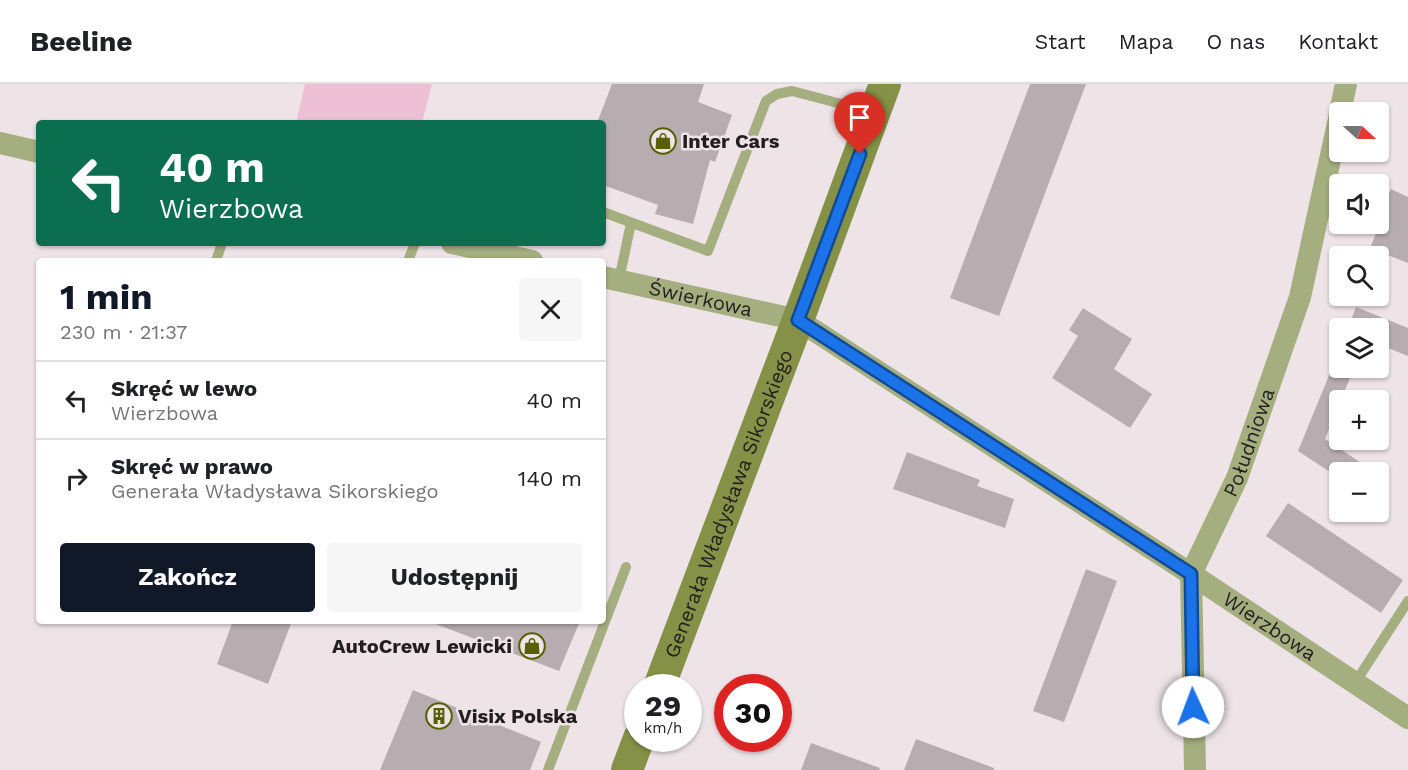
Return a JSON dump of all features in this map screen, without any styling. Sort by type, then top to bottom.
[{"type":"street","name":"Południowa","points":[[1342,102],[1346,84]]},
{"type":"street","name":"Generała Władysława Sikorskiego","points":[[664,674],[881,98]]},
{"type":"street","points":[[0,143],[36,151]]},
{"type":"street","name":"Południowa","points":[[1195,770],[1191,574],[1238,478],[1300,297],[1329,162]]},
{"type":"street","points":[[465,246],[519,258]]},
{"type":"street","name":"Świerkowa","points":[[611,278],[798,320]]},
{"type":"street","name":"Wierzbowa","points":[[798,320],[1191,574],[1408,718]]},
{"type":"street","points":[[627,770],[634,752]]},
{"type":"lane","points":[[606,213],[708,251],[766,101],[777,94],[792,91],[881,98]]},
{"type":"lane","points":[[611,278],[631,223]]},
{"type":"lane","points":[[606,619],[626,567]]},
{"type":"lane","points":[[1355,683],[1408,601]]},
{"type":"lane","points":[[548,770],[604,624]]},
{"type":"shaded area","points":[[305,84],[432,84],[423,120],[297,120]]},
{"type":"building","name":"Inter Cars","points":[[612,84],[704,84],[698,102],[732,115],[715,162],[710,160],[693,224],[655,214],[658,205],[606,186],[606,120],[598,120]]},
{"type":"building","points":[[1030,84],[1086,84],[999,316],[950,298]]},
{"type":"building","points":[[1391,189],[1408,197],[1408,263],[1389,256],[1389,246],[1371,246],[1376,234],[1389,234]]},
{"type":"building","points":[[1356,307],[1383,318],[1352,318]]},
{"type":"building","points":[[1083,308],[1132,339],[1114,369],[1152,394],[1130,428],[1052,378],[1078,336],[1069,330]]},
{"type":"building","points":[[1389,320],[1408,328],[1408,356],[1389,348]]},
{"type":"building","points":[[1329,375],[1329,378],[1350,378],[1345,390],[1329,390],[1329,429],[1325,439],[1329,442],[1329,450],[1342,450],[1360,462],[1329,462],[1329,471],[1298,451]]},
{"type":"building","points":[[907,452],[980,480],[977,486],[1014,499],[1005,528],[893,489]]},
{"type":"building","points":[[1288,503],[1403,580],[1381,613],[1266,536]]},
{"type":"building","points":[[1086,569],[1117,581],[1064,722],[1033,711]]},
{"type":"building","points":[[232,624],[291,624],[268,684],[217,664]]},
{"type":"building","name":"AutoCrew Lewicki","points":[[436,624],[579,624],[559,671]]},
{"type":"building","name":"Visix Polska","points":[[413,690],[541,742],[530,770],[380,770]]},
{"type":"building","points":[[916,739],[994,768],[994,770],[904,770]]},
{"type":"building","points":[[811,743],[880,768],[879,770],[801,770]]},
{"type":"place","name":"Inter Cars","points":[[663,141]]},
{"type":"place","name":"AutoCrew Lewicki","points":[[532,646]]},
{"type":"place","name":"Visix Polska","points":[[439,716]]},
{"type":"route","points":[[860,154],[798,320],[1191,574],[1193,707]]}]
